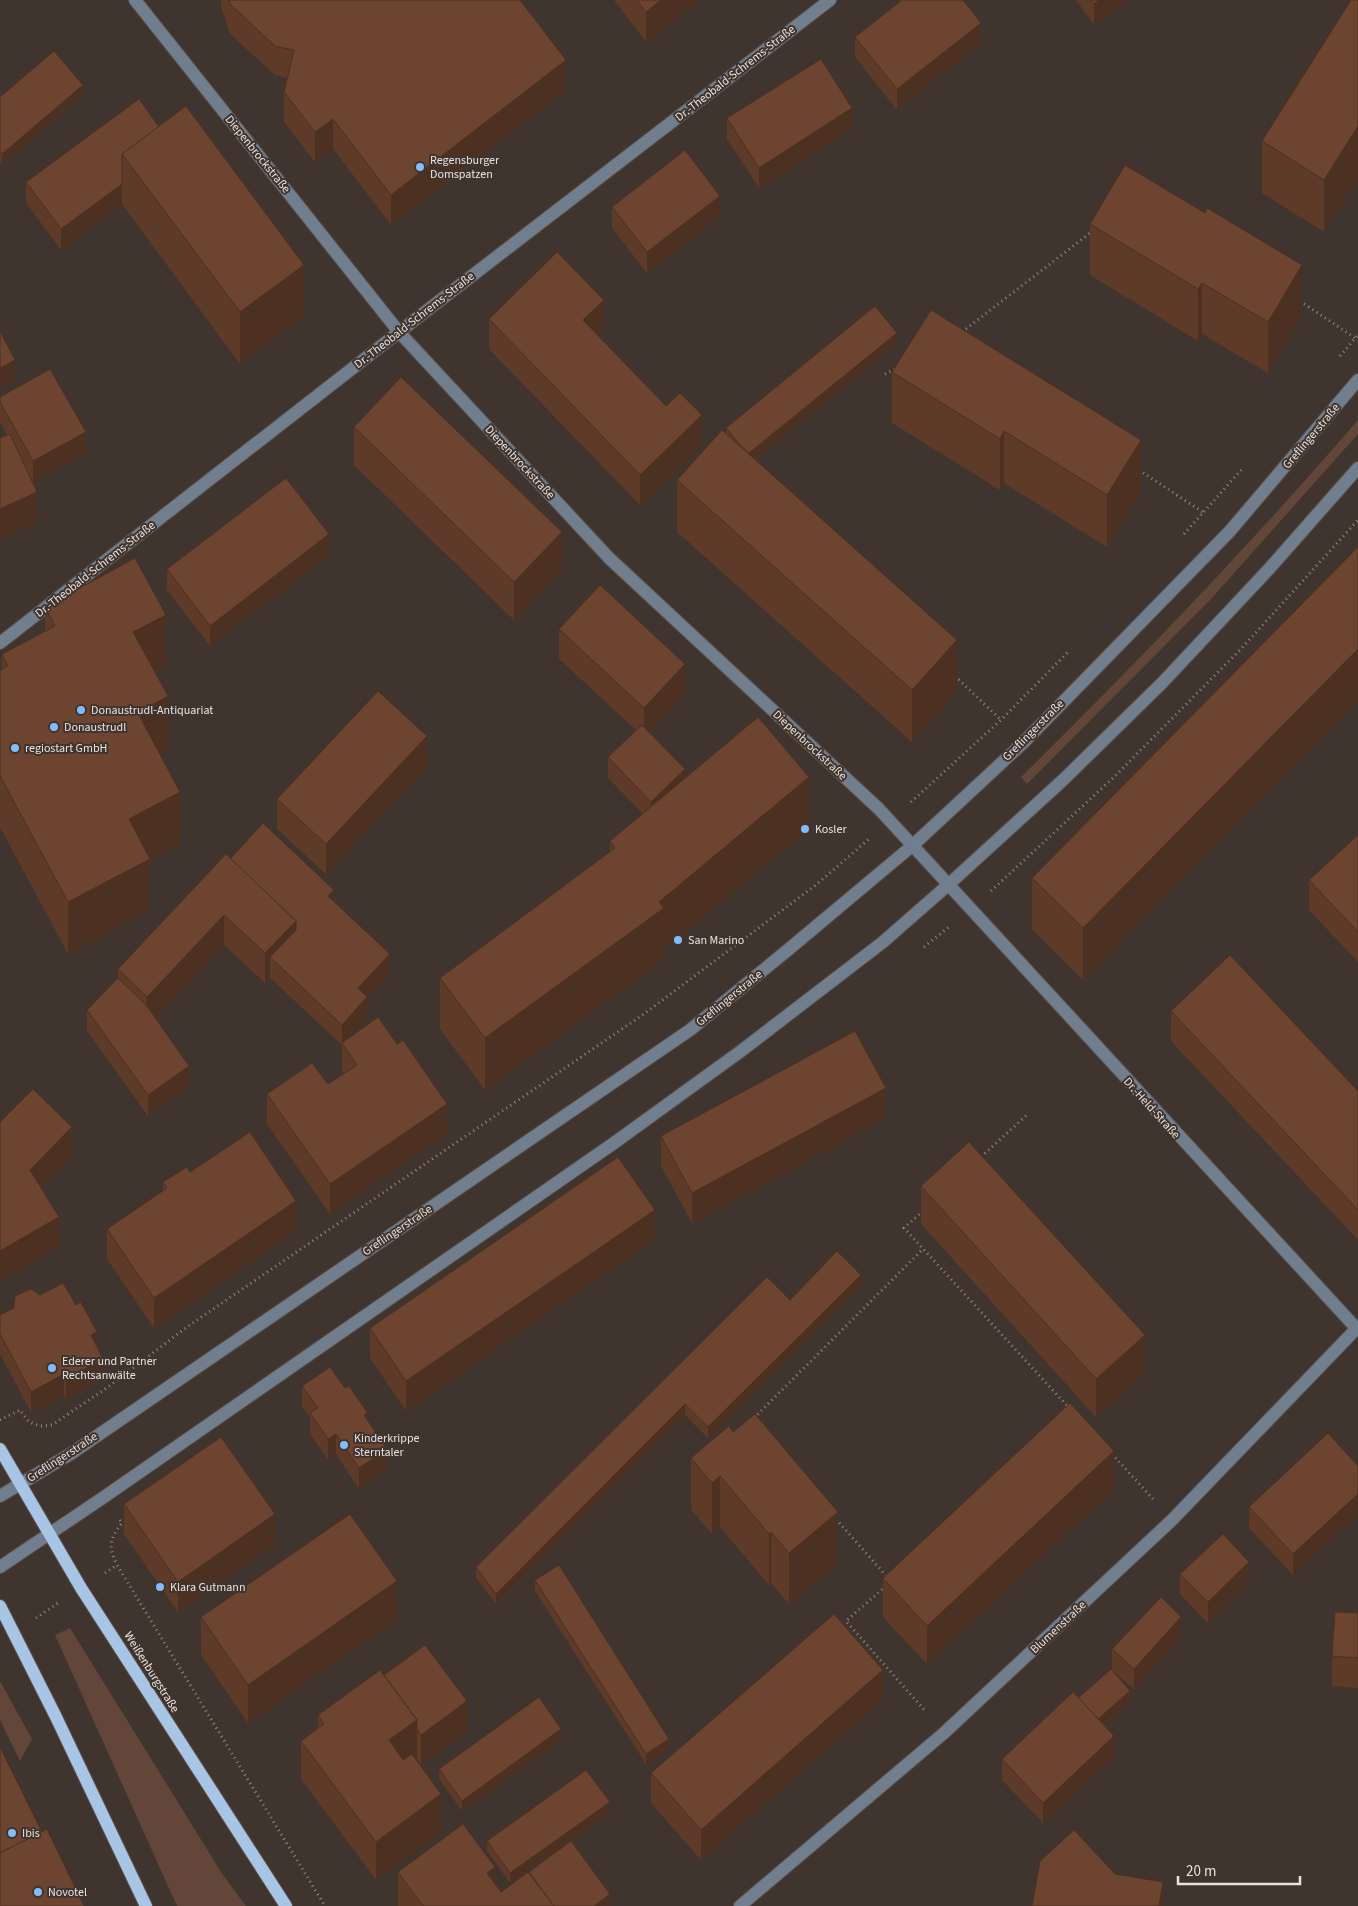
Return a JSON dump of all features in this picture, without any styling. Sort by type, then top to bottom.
[{"type":"main road","name":"Weißenburgstraße","points":[[0,1449],[50,1535],[208,1787],[286,1906]]},
{"type":"main road","points":[[0,1606],[56,1717],[146,1906]]},
{"type":"street","name":"Diepenbrockstraße","points":[[135,0],[399,332],[609,558],[890,821],[948,885]]},
{"type":"street","name":"Dr.-Theobald-Schrems-Straße","points":[[0,643],[830,0]]},
{"type":"street","name":"Greflingerstraße","points":[[0,1496],[72,1452],[690,1030],[912,846],[1024,742],[1230,531],[1358,380]]},
{"type":"street","points":[[0,1567],[50,1535],[367,1316],[726,1062],[883,942],[948,885],[1162,683],[1268,570],[1358,468]]},
{"type":"street","name":"Dr.-Held-Straße","points":[[948,885],[1357,1328]]},
{"type":"street","name":"Blumenstraße","points":[[740,1906],[944,1733],[1172,1520],[1357,1328]]},
{"type":"path","points":[[955,337],[1102,224]]},
{"type":"path","points":[[1298,300],[1357,338],[1337,360]]},
{"type":"path","points":[[885,374],[900,366]]},
{"type":"path","points":[[1178,541],[1248,462]]},
{"type":"path","points":[[1138,469],[1204,513]]},
{"type":"path","points":[[0,1420],[20,1410],[29,1422],[40,1426],[52,1425],[111,1385],[187,1326],[641,1016],[817,884],[890,821],[1001,720],[1070,650]]},
{"type":"path","points":[[952,674],[1001,720]]},
{"type":"path","points":[[979,1159],[1028,1114]]},
{"type":"path","points":[[924,1209],[904,1228],[1071,1410]]},
{"type":"path","points":[[751,1421],[923,1249]]},
{"type":"path","points":[[1105,1446],[1172,1520]]},
{"type":"path","points":[[834,1516],[891,1582],[846,1621],[944,1733]]},
{"type":"path","points":[[117,1565],[325,1906]]},
{"type":"shaded area","points":[[1358,420],[1358,434],[1211,599],[1027,784],[1021,777],[1193,602],[1277,512]]},
{"type":"shaded area","points":[[70,1628],[223,1875],[246,1906],[177,1906],[55,1635]]},
{"type":"shaded area","points":[[0,1681],[32,1739],[20,1761],[0,1720]]},
{"type":"building","points":[[229,0],[520,0],[566,60],[391,195],[333,119],[315,132],[284,92],[294,50],[275,46],[230,4]]},
{"type":"building","points":[[637,0],[661,0],[646,12]]},
{"type":"building","points":[[902,0],[963,0],[981,23],[897,89],[855,37]]},
{"type":"building","points":[[1091,0],[1099,0],[1094,4]]},
{"type":"building","points":[[1351,0],[1358,0],[1358,126],[1324,180],[1262,141]]},
{"type":"building","points":[[54,51],[83,85],[2,154],[0,152],[0,97]]},
{"type":"building","points":[[821,59],[852,108],[759,168],[727,118]]},
{"type":"building","points":[[139,99],[159,127],[122,154],[122,184],[61,229],[26,182]]},
{"type":"building","points":[[186,106],[304,265],[240,312],[122,154]]},
{"type":"building","points":[[685,150],[720,196],[647,252],[612,207]]},
{"type":"building","points":[[1125,165],[1205,213],[1207,208],[1302,265],[1268,322],[1202,283],[1198,289],[1090,224]]},
{"type":"building","points":[[557,252],[604,300],[583,320],[666,406],[680,393],[702,415],[640,475],[489,319]]},
{"type":"building","points":[[875,306],[897,333],[749,453],[739,444],[726,428]]},
{"type":"building","points":[[931,310],[1141,440],[1107,495],[1004,431],[1000,439],[892,372]]},
{"type":"building","points":[[0,331],[15,360],[0,368]]},
{"type":"building","points":[[50,369],[86,432],[33,461],[0,402],[0,397]]},
{"type":"building","points":[[401,377],[562,532],[514,582],[354,427]]},
{"type":"building","points":[[722,430],[957,640],[912,690],[677,480]]},
{"type":"building","points":[[10,434],[37,492],[0,509],[0,438]]},
{"type":"building","points":[[286,478],[329,534],[210,626],[167,569]]},
{"type":"building","points":[[1358,547],[1358,649],[1083,928],[1032,878]]},
{"type":"building","points":[[135,558],[166,615],[133,632],[168,696],[138,713],[180,792],[129,819],[150,859],[68,902],[0,776],[0,670],[8,666],[2,654],[55,626],[45,607]]},
{"type":"building","points":[[600,585],[685,664],[644,708],[559,629]]},
{"type":"building","points":[[378,691],[427,736],[326,844],[277,799]]},
{"type":"building","points":[[758,717],[809,777],[659,902],[664,908],[485,1038],[440,978],[615,848],[610,841]]},
{"type":"building","points":[[642,725],[685,769],[651,802],[608,757]]},
{"type":"building","points":[[263,823],[334,890],[328,896],[390,954],[358,988],[367,997],[342,1025],[270,957],[296,930],[296,921],[230,859]]},
{"type":"building","points":[[1358,835],[1358,932],[1309,880]]},
{"type":"building","points":[[226,854],[296,921],[265,953],[224,915],[147,997],[118,969]]},
{"type":"building","points":[[1230,955],[1358,1091],[1358,1210],[1171,1011]]},
{"type":"building","points":[[118,978],[147,1006],[189,1066],[148,1095],[87,1010]]},
{"type":"building","points":[[378,1017],[397,1044],[403,1040],[447,1104],[330,1184],[267,1094],[312,1063],[328,1084],[357,1065],[342,1043]]},
{"type":"building","points":[[855,1031],[886,1088],[692,1193],[661,1136]]},
{"type":"building","points":[[33,1089],[72,1127],[30,1170],[59,1217],[0,1251],[0,1122]]},
{"type":"building","points":[[250,1132],[296,1201],[154,1298],[107,1229],[167,1188],[163,1182],[187,1167],[190,1172]]},
{"type":"building","points":[[969,1142],[1145,1335],[1096,1379],[921,1186]]},
{"type":"building","points":[[618,1157],[655,1210],[406,1381],[370,1328]]},
{"type":"building","points":[[837,1251],[861,1275],[708,1427],[685,1404],[496,1594],[476,1567],[767,1277],[790,1300]]},
{"type":"building","name":"Ederer und Partner Rechtsanwälte","points":[[63,1283],[76,1305],[81,1302],[97,1332],[91,1335],[103,1359],[66,1379],[64,1374],[31,1392],[0,1334],[0,1315],[14,1308],[15,1296],[31,1289],[40,1295]]},
{"type":"building","points":[[330,1367],[345,1388],[349,1386],[367,1412],[364,1415],[387,1449],[359,1468],[336,1434],[328,1439],[310,1413],[318,1408],[302,1386]]},
{"type":"building","points":[[1070,1403],[1114,1451],[927,1626],[883,1578]]},
{"type":"building","points":[[755,1414],[838,1512],[789,1553],[771,1532],[769,1534],[720,1476],[712,1483],[691,1458],[729,1426],[733,1432]]},
{"type":"building","points":[[1328,1433],[1358,1466],[1358,1494],[1293,1554],[1249,1507]]},
{"type":"building","points":[[221,1437],[275,1514],[178,1582],[124,1504]]},
{"type":"building","points":[[350,1514],[397,1581],[248,1685],[201,1617]]},
{"type":"building","points":[[1223,1534],[1249,1562],[1208,1602],[1180,1574]]},
{"type":"building","points":[[559,1565],[669,1739],[646,1754],[535,1580]]},
{"type":"building","points":[[1161,1597],[1181,1617],[1134,1669],[1112,1649]]},
{"type":"building","points":[[1335,1612],[1358,1613],[1358,1658],[1332,1656]]},
{"type":"building","points":[[834,1614],[883,1670],[701,1830],[651,1773]]},
{"type":"building","points":[[425,1645],[467,1701],[421,1735],[417,1729],[417,1720],[384,1675]]},
{"type":"building","points":[[1111,1669],[1130,1691],[1098,1719],[1078,1698]]},
{"type":"building","points":[[380,1670],[417,1720],[389,1740],[403,1760],[412,1754],[441,1794],[376,1842],[301,1741],[324,1724],[318,1715]]},
{"type":"building","points":[[1073,1692],[1114,1736],[1043,1803],[1002,1759]]},
{"type":"building","points":[[539,1697],[561,1729],[462,1801],[439,1769]]},
{"type":"building","points":[[0,1747],[42,1832],[0,1853]]},
{"type":"building","points":[[586,1770],[610,1802],[510,1873],[487,1841]]},
{"type":"building","points":[[463,1824],[495,1867],[487,1873],[501,1892],[528,1872],[554,1906],[423,1906],[398,1872]]},
{"type":"building","points":[[47,1829],[84,1906],[0,1906],[0,1853]]},
{"type":"building","points":[[1074,1830],[1115,1874],[1163,1882],[1159,1906],[1032,1906],[1040,1861]]},
{"type":"building","points":[[571,1841],[610,1894],[594,1906],[554,1906],[529,1872]]},
{"type":"place","name":"Regensburger Domspatzen","points":[[420,167]]},
{"type":"place","name":"Donaustrudl-Antiquariat","points":[[81,710]]},
{"type":"place","name":"Donaustrudl","points":[[54,727]]},
{"type":"place","name":"regiostart GmbH","points":[[15,748]]},
{"type":"place","name":"Kosler","points":[[805,829]]},
{"type":"place","name":"San Marino","points":[[678,940]]},
{"type":"place","name":"Ederer und Partner Rechtsanwälte","points":[[52,1368]]},
{"type":"place","name":"Kinderkrippe Sterntaler","points":[[344,1445]]},
{"type":"place","name":"Klara Gutmann","points":[[160,1587]]},
{"type":"place","name":"Ibis","points":[[12,1833]]},
{"type":"place","name":"Novotel","points":[[38,1892]]}]
